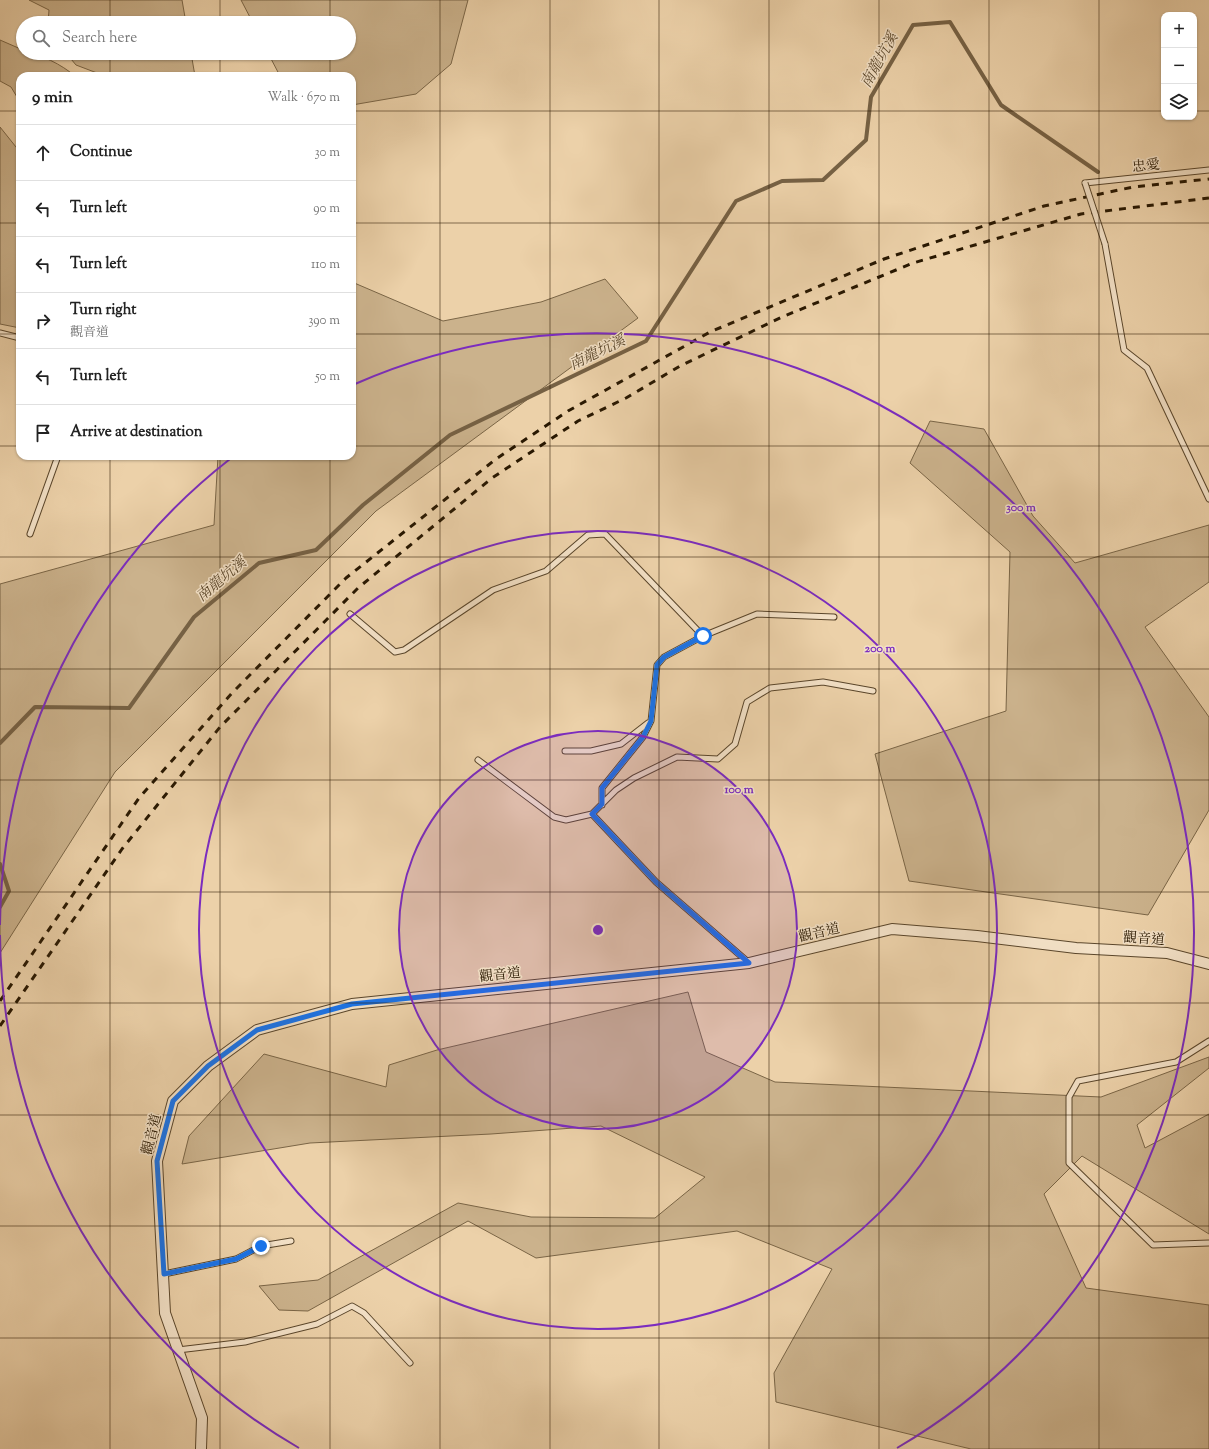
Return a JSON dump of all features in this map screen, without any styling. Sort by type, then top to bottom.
[{"type":"street","name":"觀音道","points":[[201,1449],[202,1418],[165,1313],[157,1161],[173,1101],[208,1066],[257,1030],[352,1004],[749,963],[892,929],[977,936],[1076,948],[1167,953],[1209,964]]},
{"type":"lane","name":"忠愛","points":[[1209,170],[1085,183],[1106,244],[1124,350],[1147,368],[1209,499]]},
{"type":"lane","points":[[0,333],[16,337]]},
{"type":"lane","points":[[30,534],[57,460]]},
{"type":"lane","points":[[350,614],[395,652],[404,650],[494,590],[546,571],[588,536],[605,534],[703,636]]},
{"type":"lane","points":[[602,804],[602,788],[643,737],[651,721],[657,665],[664,657],[703,636],[757,614],[834,617]]},
{"type":"lane","points":[[478,760],[554,817],[566,820],[592,814],[616,790],[634,778],[677,757],[718,759],[735,744],[747,702],[770,688],[824,682],[873,691]]},
{"type":"lane","points":[[566,751],[591,751],[621,744],[651,721]]},
{"type":"lane","points":[[592,814],[656,882],[749,963]]},
{"type":"lane","points":[[1209,1041],[1176,1062],[1078,1081],[1069,1098],[1069,1163],[1152,1246],[1209,1243]]},
{"type":"lane","points":[[164,1274],[236,1259],[261,1246],[291,1241]]},
{"type":"lane","points":[[178,1350],[245,1342],[267,1337],[317,1324],[352,1306],[364,1313],[410,1363]]},
{"type":"shaded area","points":[[29,0],[182,0],[185,16],[49,16],[49,10]]},
{"type":"shaded area","points":[[241,0],[468,0],[451,64],[416,94],[356,104],[356,72],[278,72],[272,60],[356,60],[356,16],[249,16]]},
{"type":"shaded area","points":[[0,40],[16,47],[16,60],[50,60],[70,72],[16,72],[16,95],[11,87],[0,81]]},
{"type":"shaded area","points":[[72,60],[192,60],[194,72],[94,72],[76,65]]},
{"type":"shaded area","points":[[0,127],[16,147],[16,327],[0,324]]},
{"type":"shaded area","points":[[605,279],[638,318],[376,511],[115,772],[0,953],[0,584],[214,525],[218,460],[356,460],[356,284],[443,321],[541,302]]},
{"type":"shaded area","points":[[930,421],[984,429],[1033,516],[1075,563],[1209,525],[1209,582],[1145,627],[1209,717],[1209,810],[1148,915],[909,881],[875,754],[1006,711],[1010,552],[910,463]]},
{"type":"shaded area","points":[[688,992],[706,1052],[775,1082],[1101,1097],[1209,1057],[1209,1068],[1137,1125],[1145,1148],[1209,1114],[1209,1234],[1082,1156],[1044,1194],[1086,1288],[1209,1305],[1209,1449],[971,1449],[776,1402],[774,1373],[832,1269],[737,1231],[536,1258],[468,1221],[308,1311],[279,1310],[259,1286],[318,1280],[458,1203],[531,1217],[655,1218],[705,1177],[601,1126],[491,1134],[310,1143],[182,1164],[189,1136],[264,1054],[386,1087],[389,1065],[437,1050]]},
{"type":"waterway","name":"南龍坑溪","points":[[0,743],[35,707],[129,708],[194,617],[259,563],[316,550],[363,505],[450,435],[646,341],[736,201],[782,181],[823,180],[866,140],[871,97],[913,25],[950,22],[1001,105],[1098,172]]},
{"type":"waterway","name":"南龍坑溪","points":[[0,864],[9,891],[0,907]]},
{"type":"railway","points":[[0,1001],[139,798],[232,693],[346,578],[496,459],[568,411],[710,332],[884,259],[1044,206],[1133,187],[1209,179]]},
{"type":"railway","points":[[0,1026],[122,849],[220,727],[358,588],[492,478],[578,421],[626,398],[680,366],[782,317],[913,263],[1081,214],[1209,198]]},
{"type":"route","points":[[261,1246],[236,1259],[164,1274],[157,1161],[173,1101],[208,1066],[257,1030],[352,1004],[749,963],[656,882],[592,814],[602,804],[602,788],[643,737],[651,721],[657,665],[664,657],[703,636]]}]
